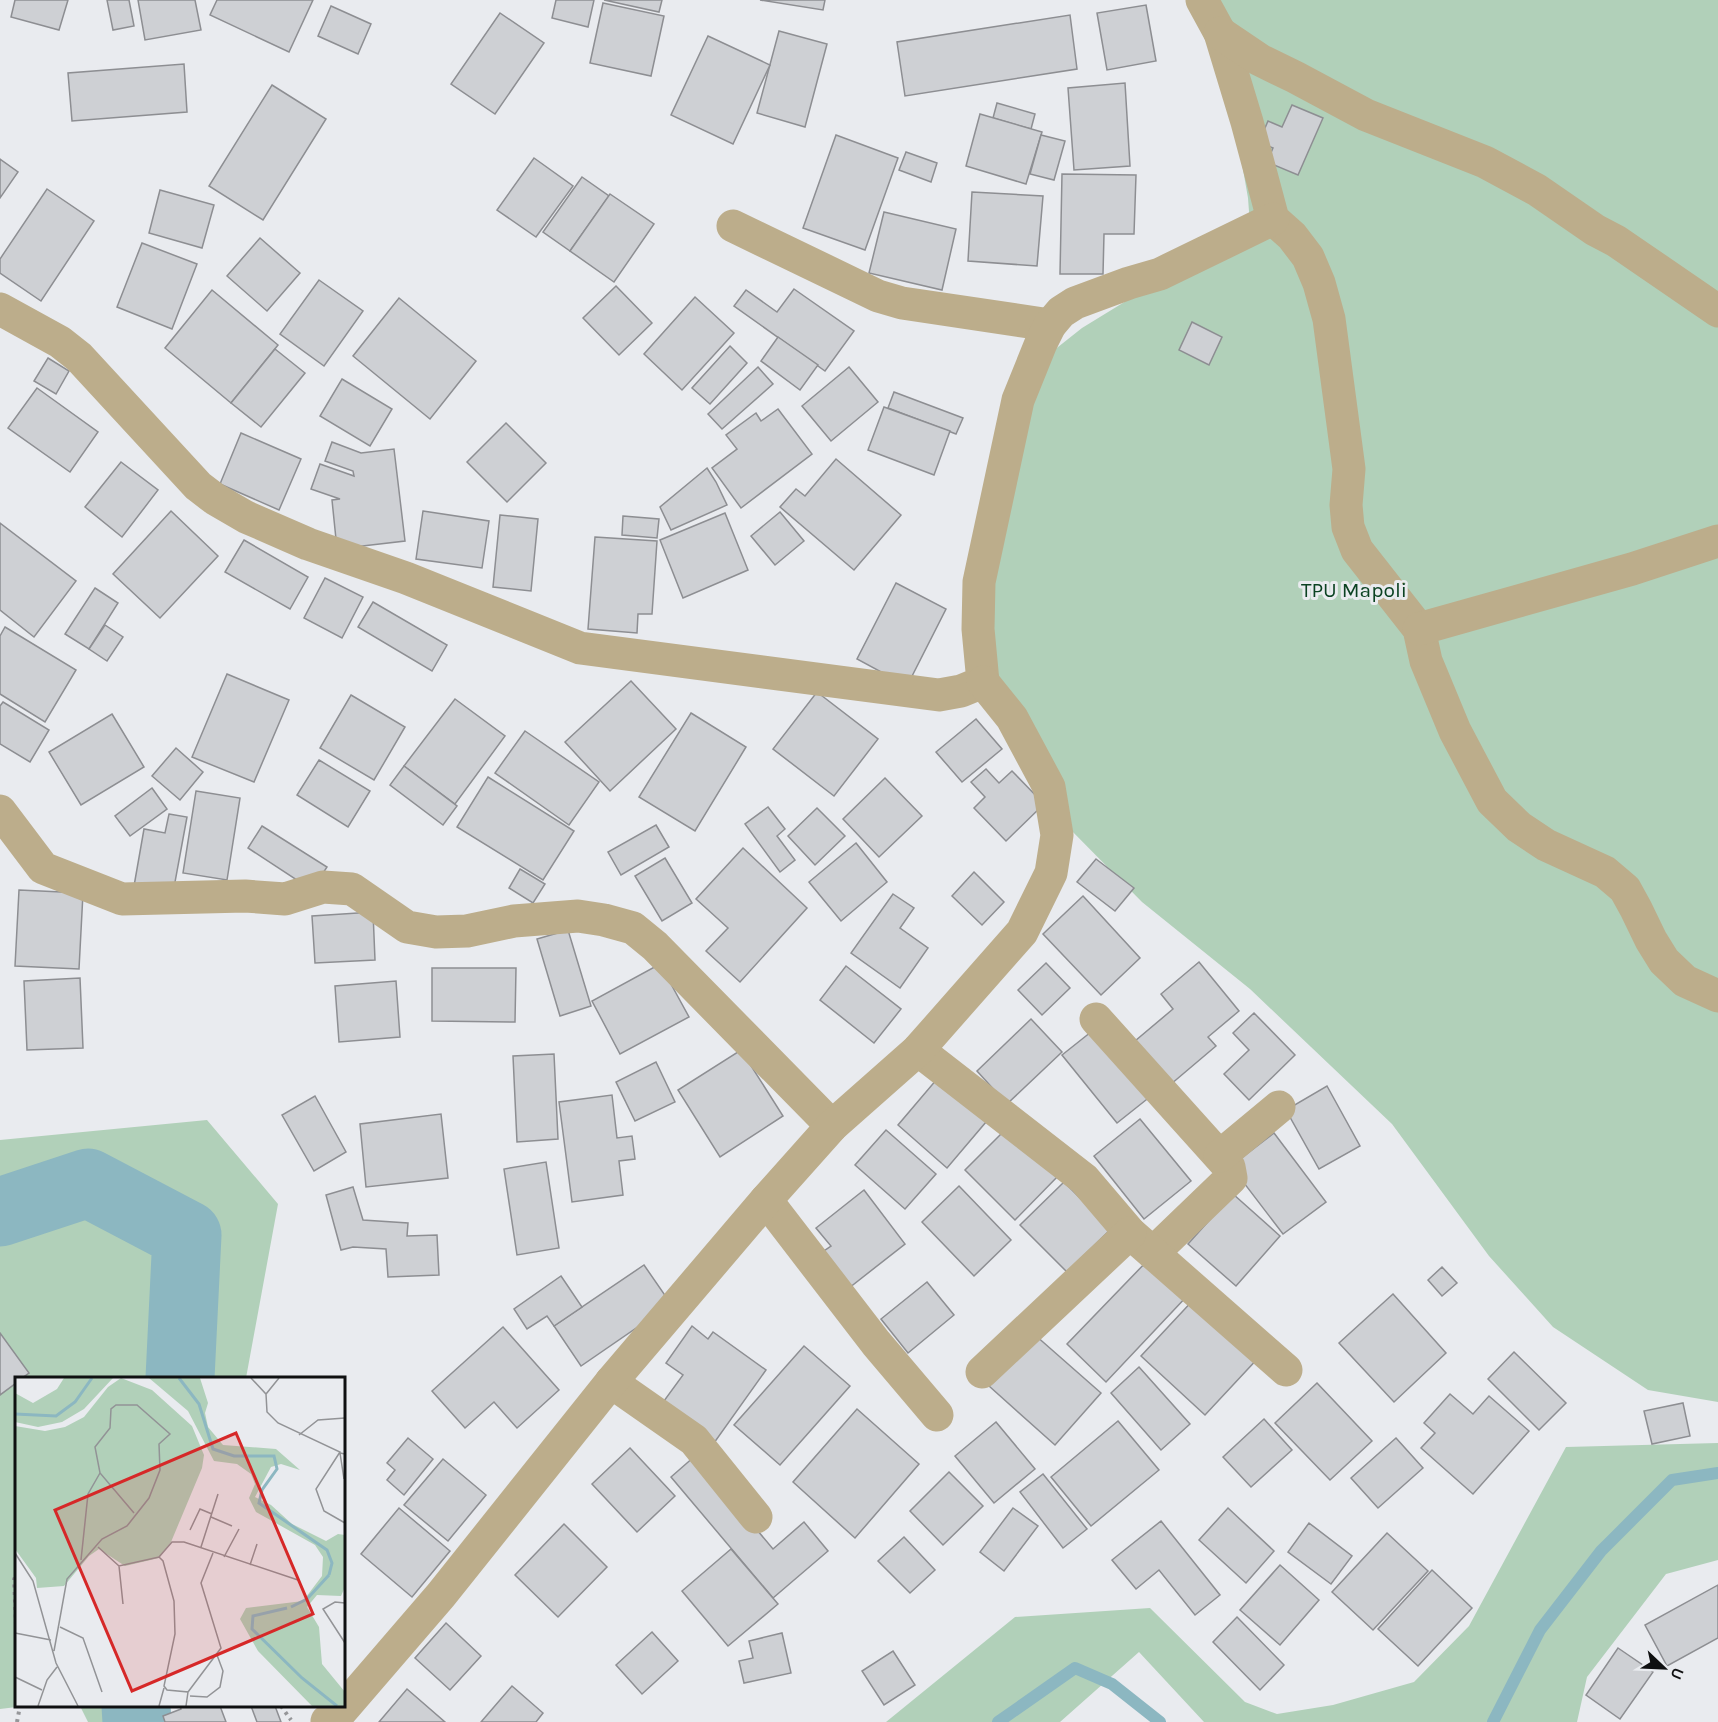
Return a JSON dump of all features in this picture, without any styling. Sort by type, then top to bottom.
[{"type":"street","points":[[1202,0],[1220,33],[1273,219],[1292,236],[1308,257],[1329,319],[1349,469],[1346,505],[1348,527],[1357,550],[1419,629],[1426,661],[1455,731],[1492,801],[1518,827],[1546,845],[1605,872],[1625,889],[1664,961],[1685,981],[1718,996]]},
{"type":"street","points":[[1220,33],[1260,60],[1295,76],[1366,115],[1485,162],[1537,190],[1718,311]]},
{"type":"street","points":[[345,1707],[441,1595],[612,1382],[766,1200],[832,1126],[918,1050],[1022,932],[1051,873],[1058,835],[1049,787],[1012,718],[983,682],[978,629],[979,582],[1018,400],[1050,325],[1062,312],[1075,303],[1160,274],[1273,219]]},
{"type":"street","points":[[733,226],[878,296],[902,303],[1050,325]]},
{"type":"street","points":[[0,309],[60,342],[79,357],[198,486],[215,499],[246,517],[308,544],[406,578],[580,648],[824,679],[920,694],[939,695],[961,691],[983,682]]},
{"type":"street","points":[[1419,629],[1632,569],[1718,541]]},
{"type":"street","points":[[0,811],[43,868],[122,899],[245,896],[285,899],[323,887],[352,890],[407,927],[436,932],[467,931],[514,921],[578,916],[633,928],[655,946],[832,1126]]},
{"type":"street","points":[[982,1372],[1141,1243],[1231,1178],[1229,1167],[1220,1156],[1096,1019]]},
{"type":"street","points":[[918,1050],[1084,1179],[1141,1243],[1286,1370]]},
{"type":"street","points":[[1220,1156],[1279,1107]]},
{"type":"street","points":[[766,1200],[876,1342],[937,1415]]},
{"type":"street","points":[[612,1382],[694,1440],[756,1517]]},
{"type":"street","points":[[327,1721],[345,1707]]},
{"type":"path","points":[[15,1579],[15,1602]]},
{"type":"path","points":[[17,1722],[20,1707]]},
{"type":"path","points":[[282,1707],[295,1722]]},
{"type":"green space","name":"TPU Mapoli","points":[[1193,0],[1718,0],[1718,1402],[1648,1390],[1553,1327],[1489,1256],[1392,1124],[1250,989],[1142,902],[1066,825],[974,678],[1029,370],[1082,328],[1250,225],[1248,198],[1234,118]]},
{"type":"green space","points":[[207,1120],[278,1204],[246,1377],[15,1377],[17,1707],[0,1709],[0,1140]]},
{"type":"green space","points":[[1718,1443],[1718,1560],[1666,1574],[1587,1677],[1577,1722],[1204,1722],[1139,1652],[1060,1722],[886,1722],[1015,1617],[1150,1608],[1245,1702],[1277,1714],[1333,1705],[1414,1682],[1469,1626],[1566,1447]]},
{"type":"green space","points":[[80,1707],[151,1707],[159,1722],[88,1722]]},
{"type":"building","points":[[15,0],[68,0],[59,30],[11,17]]},
{"type":"building","points":[[107,0],[129,0],[134,26],[113,30]]},
{"type":"building","points":[[138,0],[195,0],[201,30],[145,40]]},
{"type":"building","points":[[217,0],[313,0],[289,52],[210,15]]},
{"type":"building","points":[[556,0],[594,0],[588,27],[552,18]]},
{"type":"building","points":[[604,0],[662,0],[659,12]]},
{"type":"building","points":[[760,0],[825,0],[823,10]]},
{"type":"building","points":[[603,3],[664,16],[651,76],[590,63]]},
{"type":"building","points":[[1146,5],[1156,61],[1107,70],[1097,13]]},
{"type":"building","points":[[331,6],[371,24],[358,54],[318,36]]},
{"type":"building","points":[[500,13],[544,43],[495,114],[451,84]]},
{"type":"building","points":[[1070,15],[1077,69],[905,96],[897,42]]},
{"type":"building","points":[[779,31],[827,44],[805,127],[757,113]]},
{"type":"building","points":[[708,36],[770,65],[733,144],[671,115]]},
{"type":"building","points":[[184,64],[187,112],[72,121],[68,73]]},
{"type":"building","points":[[1125,83],[1130,166],[1074,170],[1068,88]]},
{"type":"building","points":[[272,85],[326,119],[263,220],[209,186]]},
{"type":"building","points":[[997,103],[1035,114],[1031,129],[993,118]]},
{"type":"building","points":[[1292,105],[1323,118],[1298,175],[1267,162],[1273,148],[1259,142],[1268,121],[1282,127]]},
{"type":"building","points":[[980,114],[1042,132],[1026,184],[966,166]]},
{"type":"building","points":[[836,135],[898,158],[865,250],[803,228]]},
{"type":"building","points":[[1041,135],[1065,141],[1054,180],[1030,174]]},
{"type":"building","points":[[906,152],[937,163],[931,182],[899,170]]},
{"type":"building","points":[[534,158],[573,186],[536,237],[497,210]]},
{"type":"building","points":[[0,159],[18,172],[0,198]]},
{"type":"building","points":[[1062,174],[1136,175],[1134,234],[1104,234],[1103,274],[1060,274]]},
{"type":"building","points":[[582,177],[609,196],[570,251],[543,232]]},
{"type":"building","points":[[47,189],[94,221],[41,301],[0,273],[0,259]]},
{"type":"building","points":[[160,190],[214,205],[202,248],[149,233]]},
{"type":"building","points":[[972,192],[1043,196],[1037,266],[968,261]]},
{"type":"building","points":[[610,194],[654,224],[614,282],[570,251]]},
{"type":"building","points":[[884,212],[956,229],[942,290],[869,273]]},
{"type":"building","points":[[260,238],[300,273],[267,311],[227,276]]},
{"type":"building","points":[[142,243],[197,264],[172,329],[117,307]]},
{"type":"building","points":[[319,280],[363,311],[324,366],[280,334]]},
{"type":"building","points":[[616,286],[652,323],[619,355],[583,318]]},
{"type":"building","points":[[794,289],[854,331],[825,371],[734,306],[746,290],[777,312]]},
{"type":"building","points":[[212,290],[278,345],[231,403],[165,348]]},
{"type":"building","points":[[695,297],[734,333],[682,390],[644,354]]},
{"type":"building","points":[[399,298],[476,361],[430,419],[353,356]]},
{"type":"building","points":[[1192,322],[1222,337],[1209,365],[1179,350]]},
{"type":"building","points":[[778,337],[818,365],[800,390],[761,361]]},
{"type":"building","points":[[730,346],[747,363],[710,404],[692,388]]},
{"type":"building","points":[[275,349],[305,373],[261,427],[231,403]]},
{"type":"building","points":[[48,358],[69,371],[56,394],[34,381]]},
{"type":"building","points":[[758,367],[773,384],[722,429],[708,414]]},
{"type":"building","points":[[849,367],[878,402],[831,441],[802,406]]},
{"type":"building","points":[[342,379],[392,409],[370,446],[320,416]]},
{"type":"building","points":[[37,388],[98,432],[70,472],[8,428]]},
{"type":"building","points":[[894,392],[963,418],[956,434],[888,408]]},
{"type":"building","points":[[884,407],[950,431],[934,475],[868,450]]},
{"type":"building","points":[[778,409],[812,454],[741,508],[712,468],[737,449],[726,435],[756,413],[761,421]]},
{"type":"building","points":[[506,423],[546,463],[507,502],[467,462]]},
{"type":"building","points":[[241,433],[301,459],[279,510],[220,484]]},
{"type":"building","points":[[332,442],[361,453],[394,449],[405,541],[337,549],[332,500],[340,499],[311,489],[320,464],[354,476],[353,471],[325,461]]},
{"type":"building","points":[[836,459],[901,515],[854,570],[780,507],[796,489],[805,496]]},
{"type":"building","points":[[121,462],[158,490],[122,537],[85,507]]},
{"type":"building","points":[[707,468],[727,505],[671,530],[660,507]]},
{"type":"building","points":[[171,511],[218,556],[160,618],[113,574]]},
{"type":"building","points":[[423,511],[489,521],[482,568],[416,559]]},
{"type":"building","points":[[780,512],[804,541],[775,565],[751,536]]},
{"type":"building","points":[[725,513],[748,570],[683,598],[660,540]]},
{"type":"building","points":[[500,515],[538,519],[531,591],[493,587]]},
{"type":"building","points":[[623,516],[659,519],[657,538],[622,535]]},
{"type":"building","points":[[0,523],[76,581],[34,637],[0,610]]},
{"type":"building","points":[[595,537],[657,541],[652,614],[638,614],[637,633],[588,629]]},
{"type":"building","points":[[244,540],[308,577],[290,609],[225,572]]},
{"type":"building","points":[[325,578],[363,597],[342,638],[304,618]]},
{"type":"building","points":[[896,583],[946,609],[907,686],[857,659]]},
{"type":"building","points":[[95,588],[118,603],[89,649],[65,634]]},
{"type":"building","points":[[373,602],[447,645],[432,671],[358,627]]},
{"type":"building","points":[[105,625],[123,637],[107,661],[89,649]]},
{"type":"building","points":[[5,627],[76,670],[45,722],[0,694],[0,636]]},
{"type":"building","points":[[227,674],[289,700],[254,782],[192,757]]},
{"type":"building","points":[[631,681],[676,729],[610,791],[565,742]]},
{"type":"building","points":[[817,692],[878,739],[834,796],[773,749]]},
{"type":"building","points":[[351,695],[405,727],[374,780],[320,748]]},
{"type":"building","points":[[455,699],[505,736],[455,804],[404,766]]},
{"type":"building","points":[[3,702],[49,730],[30,762],[0,744],[0,706]]},
{"type":"building","points":[[691,713],[746,747],[695,831],[639,797]]},
{"type":"building","points":[[112,714],[144,767],[81,805],[49,752]]},
{"type":"building","points":[[976,719],[1002,749],[962,782],[936,752]]},
{"type":"building","points":[[525,731],[599,782],[569,825],[495,773]]},
{"type":"building","points":[[176,748],[203,772],[180,800],[152,776]]},
{"type":"building","points":[[319,760],[370,791],[348,827],[297,795]]},
{"type":"building","points":[[404,766],[457,806],[443,825],[390,785]]},
{"type":"building","points":[[986,769],[999,783],[1012,771],[1044,804],[1006,841],[974,808],[985,797],[971,782]]},
{"type":"building","points":[[488,777],[574,831],[543,880],[457,827]]},
{"type":"building","points":[[885,778],[922,816],[879,857],[843,819]]},
{"type":"building","points":[[152,788],[167,809],[130,836],[115,816]]},
{"type":"building","points":[[196,791],[240,798],[227,880],[183,873]]},
{"type":"building","points":[[768,807],[785,829],[777,836],[795,860],[780,872],[745,824]]},
{"type":"building","points":[[817,808],[845,836],[815,865],[788,836]]},
{"type":"building","points":[[169,814],[187,817],[173,893],[134,886],[144,829],[165,833]]},
{"type":"building","points":[[656,825],[669,847],[621,875],[608,852]]},
{"type":"building","points":[[262,826],[327,867],[312,890],[248,848]]},
{"type":"building","points":[[856,843],[887,882],[841,921],[809,882]]},
{"type":"building","points":[[743,848],[807,908],[740,982],[706,951],[728,928],[696,899]]},
{"type":"building","points":[[665,858],[692,903],[662,921],[635,876]]},
{"type":"building","points":[[1096,859],[1134,888],[1115,911],[1077,882]]},
{"type":"building","points":[[520,869],[545,884],[533,903],[509,888]]},
{"type":"building","points":[[974,872],[1004,902],[982,925],[952,896]]},
{"type":"building","points":[[19,890],[83,893],[79,969],[15,966]]},
{"type":"building","points":[[893,894],[914,908],[900,928],[928,948],[900,988],[851,953]]},
{"type":"building","points":[[1083,896],[1140,958],[1101,995],[1043,934]]},
{"type":"building","points":[[373,912],[375,960],[315,963],[312,916]]},
{"type":"building","points":[[568,930],[591,1006],[560,1016],[537,939]]},
{"type":"building","points":[[1199,962],[1239,1011],[1208,1037],[1216,1046],[1164,1090],[1129,1046],[1173,1009],[1161,994]]},
{"type":"building","points":[[1046,963],[1070,988],[1042,1015],[1018,990]]},
{"type":"building","points":[[660,964],[689,1017],[620,1054],[592,1001]]},
{"type":"building","points":[[846,966],[901,1009],[874,1043],[820,1000]]},
{"type":"building","points":[[432,968],[516,968],[515,1022],[432,1021]]},
{"type":"building","points":[[80,978],[83,1048],[27,1050],[24,981]]},
{"type":"building","points":[[396,981],[400,1037],[339,1042],[335,986]]},
{"type":"building","points":[[1254,1013],[1295,1055],[1249,1100],[1224,1074],[1249,1050],[1233,1033]]},
{"type":"building","points":[[1031,1019],[1062,1052],[1007,1104],[977,1071]]},
{"type":"building","points":[[1096,1028],[1151,1096],[1117,1123],[1062,1055]]},
{"type":"building","points":[[741,1050],[783,1116],[720,1157],[678,1090]]},
{"type":"building","points":[[554,1054],[558,1139],[517,1142],[513,1056]]},
{"type":"building","points":[[656,1062],[675,1102],[635,1121],[616,1082]]},
{"type":"building","points":[[937,1079],[986,1122],[947,1168],[898,1125]]},
{"type":"building","points":[[1327,1086],[1360,1146],[1319,1169],[1286,1110]]},
{"type":"building","points":[[612,1095],[617,1138],[632,1136],[635,1159],[619,1161],[623,1195],[572,1202],[559,1102]]},
{"type":"building","points":[[315,1096],[346,1152],[314,1171],[282,1115]]},
{"type":"building","points":[[441,1114],[448,1178],[366,1187],[360,1124]]},
{"type":"building","points":[[1140,1119],[1191,1181],[1144,1219],[1094,1156]]},
{"type":"building","points":[[1009,1126],[1059,1175],[1015,1220],[965,1170]]},
{"type":"building","points":[[886,1130],[936,1174],[905,1209],[855,1165]]},
{"type":"building","points":[[1274,1133],[1326,1202],[1283,1234],[1231,1166]]},
{"type":"building","points":[[546,1162],[559,1248],[517,1255],[504,1169]]},
{"type":"building","points":[[1064,1182],[1111,1229],[1067,1272],[1020,1225]]},
{"type":"building","points":[[959,1186],[1011,1240],[974,1276],[922,1222]]},
{"type":"building","points":[[353,1187],[363,1220],[408,1223],[407,1236],[437,1235],[439,1275],[388,1277],[386,1249],[353,1247],[341,1250],[326,1195]]},
{"type":"building","points":[[864,1190],[905,1244],[849,1288],[821,1253],[831,1246],[816,1228]]},
{"type":"building","points":[[1233,1194],[1280,1236],[1236,1286],[1188,1244]]},
{"type":"building","points":[[1150,1258],[1188,1295],[1106,1382],[1067,1344]]},
{"type":"building","points":[[644,1265],[671,1304],[581,1366],[554,1326]]},
{"type":"building","points":[[1442,1267],[1457,1283],[1442,1296],[1428,1280]]},
{"type":"building","points":[[561,1276],[582,1307],[554,1326],[547,1316],[527,1329],[514,1309]]},
{"type":"building","points":[[927,1282],[954,1315],[908,1353],[881,1319]]},
{"type":"building","points":[[1393,1294],[1446,1353],[1394,1402],[1339,1343]]},
{"type":"building","points":[[1196,1297],[1260,1356],[1205,1415],[1141,1356]]},
{"type":"building","points":[[692,1326],[708,1339],[713,1332],[766,1370],[714,1443],[661,1405],[683,1375],[666,1363]]},
{"type":"building","points":[[503,1327],[559,1390],[517,1428],[494,1402],[465,1428],[432,1391]]},
{"type":"building","points":[[0,1333],[29,1373],[23,1377],[15,1377],[15,1384],[0,1395]]},
{"type":"building","points":[[1035,1335],[1101,1393],[1055,1445],[989,1386]]},
{"type":"building","points":[[804,1346],[850,1386],[780,1465],[734,1425]]},
{"type":"building","points":[[1514,1352],[1566,1403],[1539,1430],[1488,1379]]},
{"type":"building","points":[[1139,1367],[1190,1424],[1161,1450],[1111,1393]]},
{"type":"building","points":[[1317,1383],[1372,1441],[1330,1480],[1275,1423]]},
{"type":"building","points":[[1450,1394],[1473,1414],[1489,1396],[1529,1431],[1473,1494],[1421,1448],[1435,1433],[1424,1423]]},
{"type":"building","points":[[1683,1403],[1690,1436],[1652,1444],[1644,1411]]},
{"type":"building","points":[[857,1409],[919,1464],[855,1538],[793,1482]]},
{"type":"building","points":[[1264,1419],[1292,1450],[1251,1487],[1223,1457]]},
{"type":"building","points":[[1118,1421],[1159,1470],[1091,1526],[1051,1477]]},
{"type":"building","points":[[996,1422],[1035,1469],[994,1503],[955,1456]]},
{"type":"building","points":[[408,1438],[433,1459],[404,1495],[387,1480],[395,1470],[387,1463]]},
{"type":"building","points":[[1396,1438],[1423,1468],[1378,1508],[1351,1478]]},
{"type":"building","points":[[630,1448],[675,1496],[637,1532],[592,1484]]},
{"type":"building","points":[[695,1456],[773,1549],[804,1522],[828,1551],[773,1598],[671,1477]]},
{"type":"building","points":[[443,1459],[486,1495],[448,1541],[404,1505]]},
{"type":"building","points":[[949,1472],[983,1506],[943,1545],[910,1511]]},
{"type":"building","points":[[1043,1474],[1087,1529],[1063,1548],[1020,1492]]},
{"type":"building","points":[[399,1508],[450,1551],[412,1597],[361,1554]]},
{"type":"building","points":[[1013,1508],[1038,1526],[1004,1571],[980,1552]]},
{"type":"building","points":[[1228,1508],[1274,1551],[1246,1583],[1199,1540]]},
{"type":"building","points":[[1161,1521],[1220,1595],[1195,1615],[1159,1570],[1136,1589],[1112,1560]]},
{"type":"building","points":[[1309,1523],[1352,1556],[1331,1584],[1288,1552]]},
{"type":"building","points":[[564,1524],[607,1567],[558,1617],[515,1575]]},
{"type":"building","points":[[1387,1533],[1428,1571],[1373,1630],[1332,1592]]},
{"type":"building","points":[[904,1537],[935,1570],[910,1593],[878,1561]]},
{"type":"building","points":[[731,1549],[778,1604],[728,1646],[682,1591]]},
{"type":"building","points":[[1280,1565],[1319,1600],[1280,1645],[1240,1610]]},
{"type":"building","points":[[1432,1570],[1472,1608],[1418,1666],[1378,1629]]},
{"type":"building","points":[[1718,1585],[1718,1638],[1667,1666],[1645,1625]]},
{"type":"building","points":[[1237,1617],[1284,1665],[1260,1690],[1213,1642]]},
{"type":"building","points":[[446,1623],[481,1656],[450,1690],[415,1658]]},
{"type":"building","points":[[652,1632],[678,1661],[642,1694],[616,1665]]},
{"type":"building","points":[[782,1633],[791,1673],[744,1683],[739,1661],[753,1658],[749,1641]]},
{"type":"building","points":[[1618,1648],[1653,1672],[1620,1719],[1586,1695]]},
{"type":"building","points":[[893,1651],[915,1685],[884,1705],[862,1671]]},
{"type":"building","points":[[512,1686],[543,1713],[536,1722],[481,1722]]},
{"type":"building","points":[[407,1689],[445,1722],[379,1722]]},
{"type":"building","points":[[180,1707],[220,1707],[226,1722],[165,1722],[163,1716],[181,1709]]},
{"type":"building","points":[[251,1707],[275,1707],[281,1722],[257,1722]]},
{"type":"waterway","points":[[0,1212],[88,1183],[187,1235],[180,1377]]},
{"type":"waterway","points":[[1493,1722],[1540,1630],[1601,1551],[1672,1480],[1718,1473]]},
{"type":"waterway","points":[[998,1722],[1075,1668],[1112,1684],[1160,1722]]},
{"type":"waterway","points":[[136,1707],[137,1722]]}]
